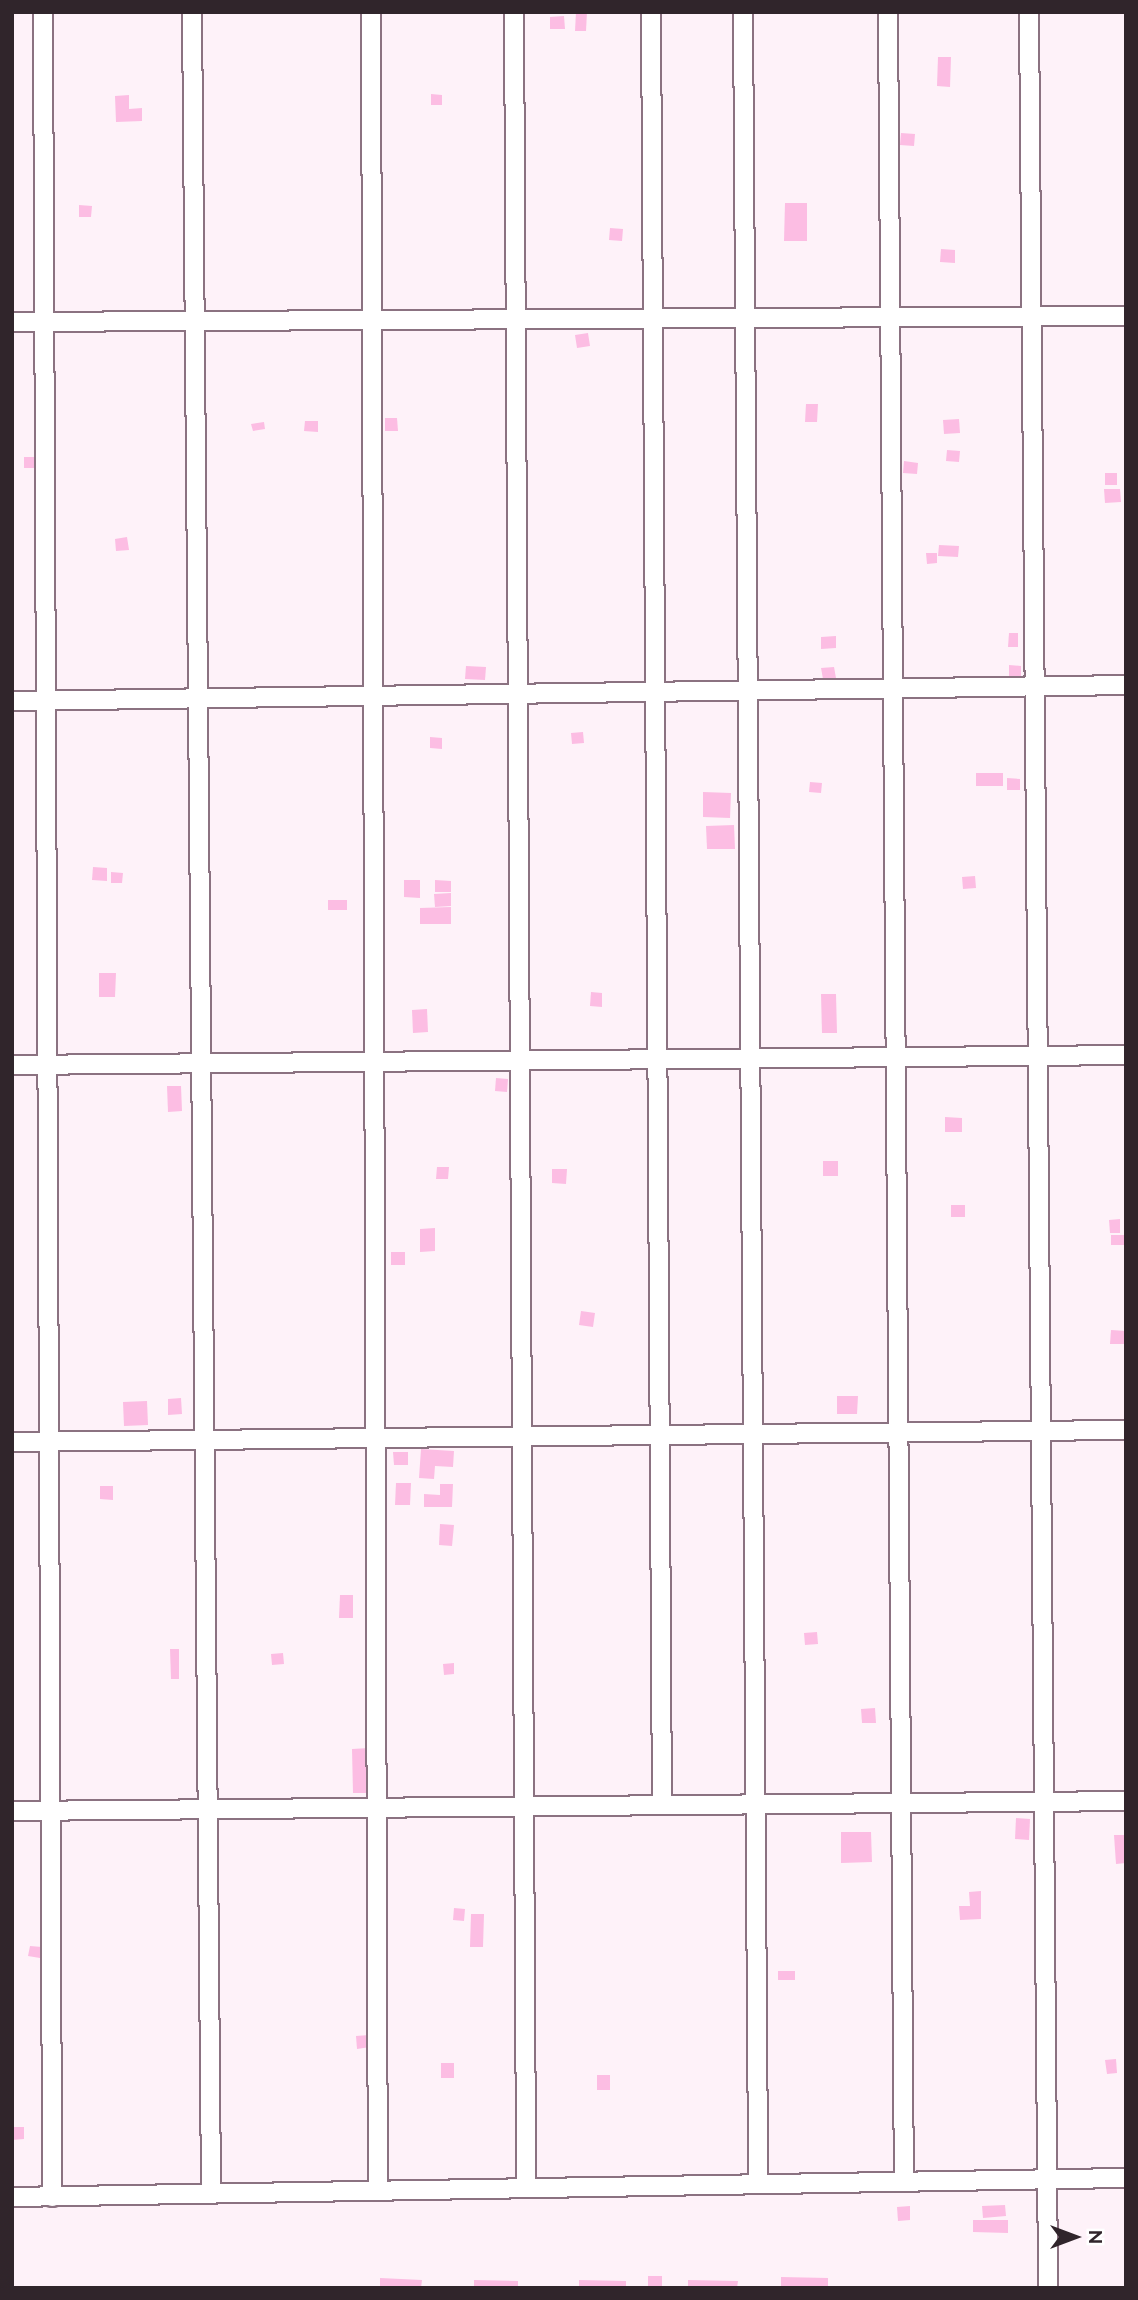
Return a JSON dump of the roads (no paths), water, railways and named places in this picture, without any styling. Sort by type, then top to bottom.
[{"type":"street","points":[[43,12],[52,2197]]},
{"type":"street","points":[[192,12],[211,2194]]},
{"type":"street","points":[[370,12],[378,2191]]},
{"type":"street","points":[[514,12],[526,2188]]},
{"type":"street","points":[[651,12],[662,1805]]},
{"type":"street","points":[[743,12],[758,2184]]},
{"type":"street","points":[[888,12],[904,2182]]},
{"type":"street","points":[[1029,12],[1048,2288]]},
{"type":"street","points":[[12,322],[1126,316]]},
{"type":"street","points":[[12,701],[1126,685]]},
{"type":"street","points":[[12,1065],[1126,1055]]},
{"type":"street","points":[[12,1442],[1126,1430]]},
{"type":"street","points":[[12,1811],[1126,1801]]},
{"type":"street","points":[[12,2197],[1126,2178]]}]
